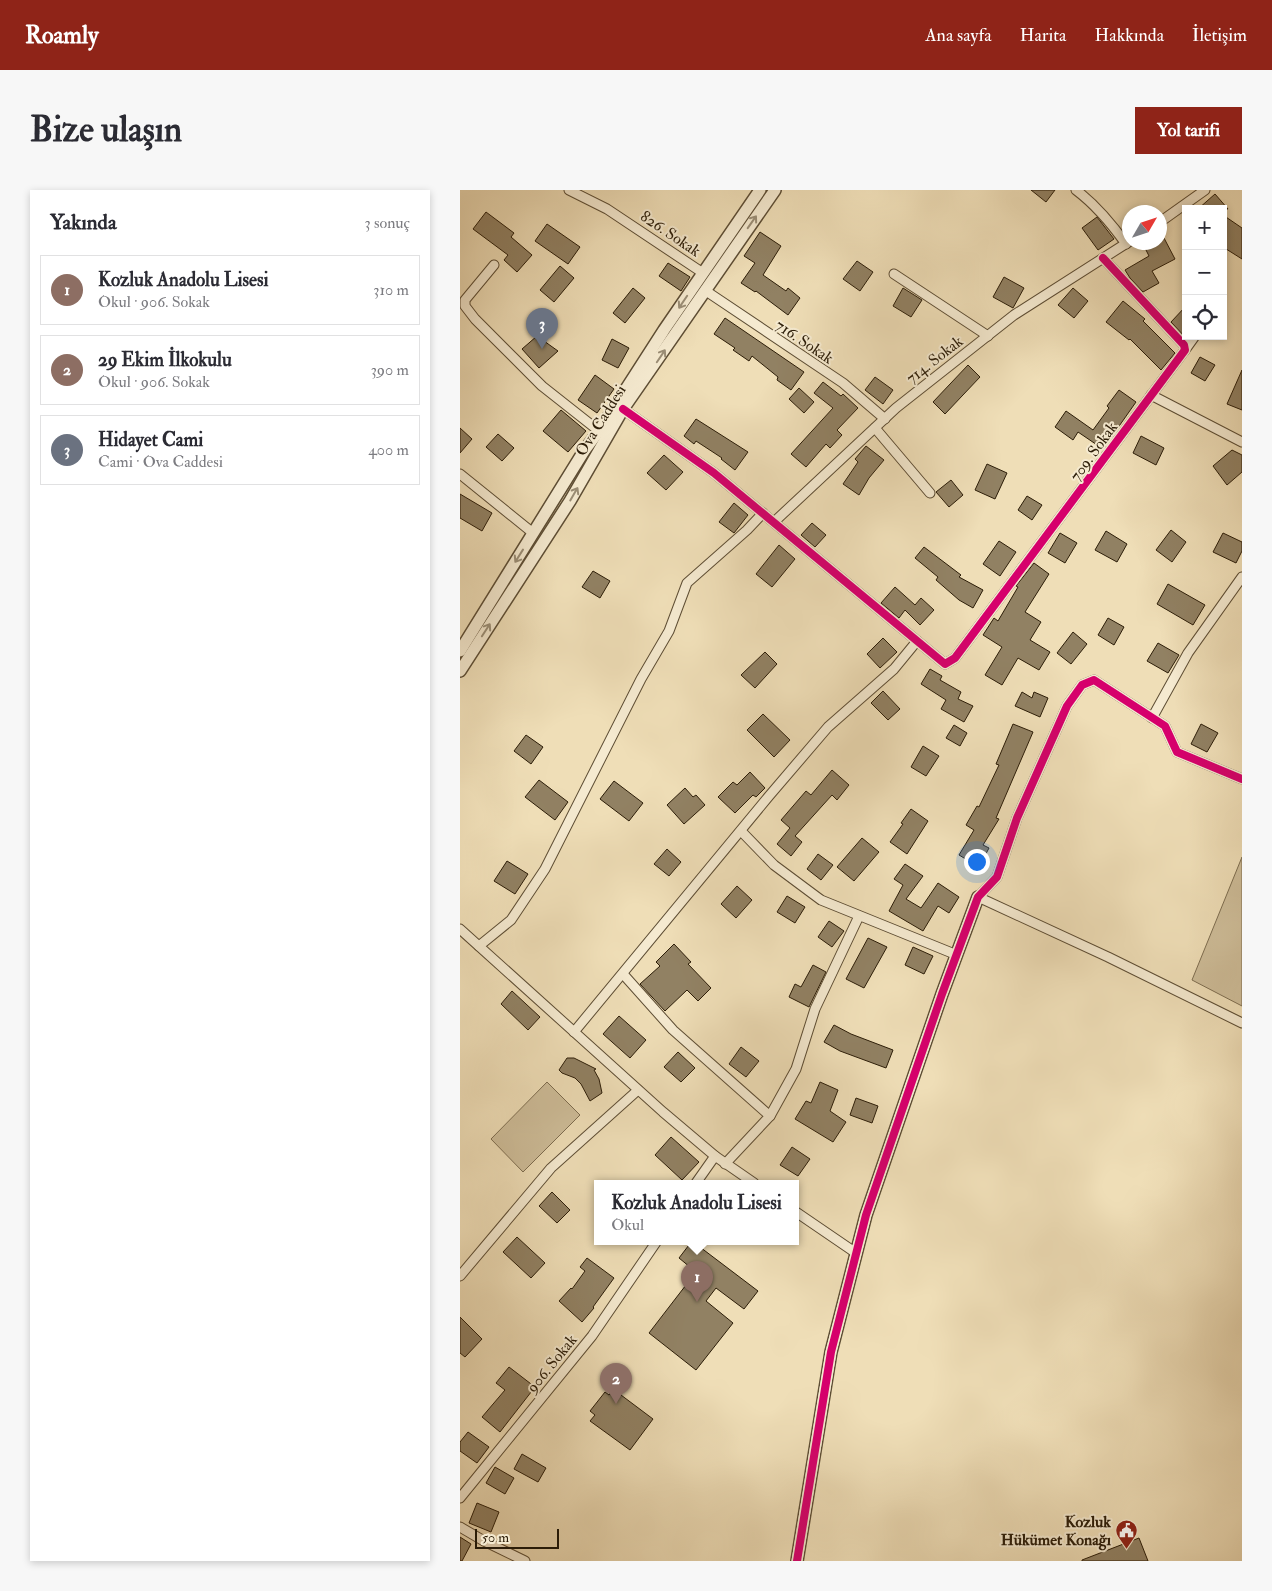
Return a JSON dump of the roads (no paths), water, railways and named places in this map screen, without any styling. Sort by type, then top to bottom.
[{"type":"street","name":"826. Sokak","points":[[569,190],[607,209],[703,273]]},
{"type":"street","name":"Ova Caddesi","points":[[460,651],[584,451],[760,190]]},
{"type":"street","name":"Ova Caddesi","points":[[460,671],[570,501],[623,409],[775,190]]},
{"type":"street","points":[[1076,190],[1087,198],[1122,235]]},
{"type":"street","points":[[1167,217],[1205,190]]},
{"type":"street","name":"714. Sokak","points":[[774,522],[885,419],[1014,315],[1122,246]]},
{"type":"street","points":[[1103,258],[1184,344],[1185,350]]},
{"type":"street","points":[[494,266],[465,300],[466,306],[475,319],[542,386],[599,431]]},
{"type":"street","points":[[894,274],[988,336]]},
{"type":"street","name":"716. Sokak","points":[[706,291],[842,384],[885,419]]},
{"type":"street","name":"709. Sokak","points":[[917,641],[945,664],[956,658],[1192,340]]},
{"type":"street","points":[[1151,395],[1242,442]]},
{"type":"street","points":[[574,1032],[828,727],[894,669],[917,641],[714,473],[623,409]]},
{"type":"street","points":[[875,428],[930,493]]},
{"type":"street","points":[[460,474],[533,533]]},
{"type":"street","points":[[479,946],[511,920],[545,868],[641,679],[669,631],[687,582],[747,530],[762,513]]},
{"type":"street","points":[[1152,718],[1188,653],[1242,578]]},
{"type":"street","points":[[797,1561],[831,1352],[866,1215],[978,897],[997,877],[1017,818],[1067,706],[1082,685],[1094,680],[1164,726],[1177,752],[1242,779]]},
{"type":"street","points":[[741,831],[774,865],[821,900],[957,955]]},
{"type":"street","points":[[978,897],[1108,957],[1242,1023]]},
{"type":"street","points":[[725,1164],[770,1116],[796,1069],[816,1009],[859,916]]},
{"type":"street","points":[[460,929],[638,1090],[715,1156],[749,1180]]},
{"type":"street","points":[[623,974],[673,1030],[770,1116]]},
{"type":"street","points":[[460,1276],[550,1168],[638,1090]]},
{"type":"street","points":[[698,1180],[715,1156]]},
{"type":"street","points":[[799,1214],[856,1253]]},
{"type":"street","name":"906. Sokak","points":[[460,1498],[592,1336],[654,1245]]},
{"type":"street","points":[[460,1527],[525,1561]]},
{"type":"place","name":"Hidayet Cami","points":[[542,349]]},
{"type":"place","name":"Kozluk Anadolu Lisesi","points":[[697,1302]]},
{"type":"place","name":"29 Ekim İlkokulu","points":[[616,1404]]},
{"type":"place","name":"Kozluk Hükümet Konağı","points":[[1127,1549]]}]
